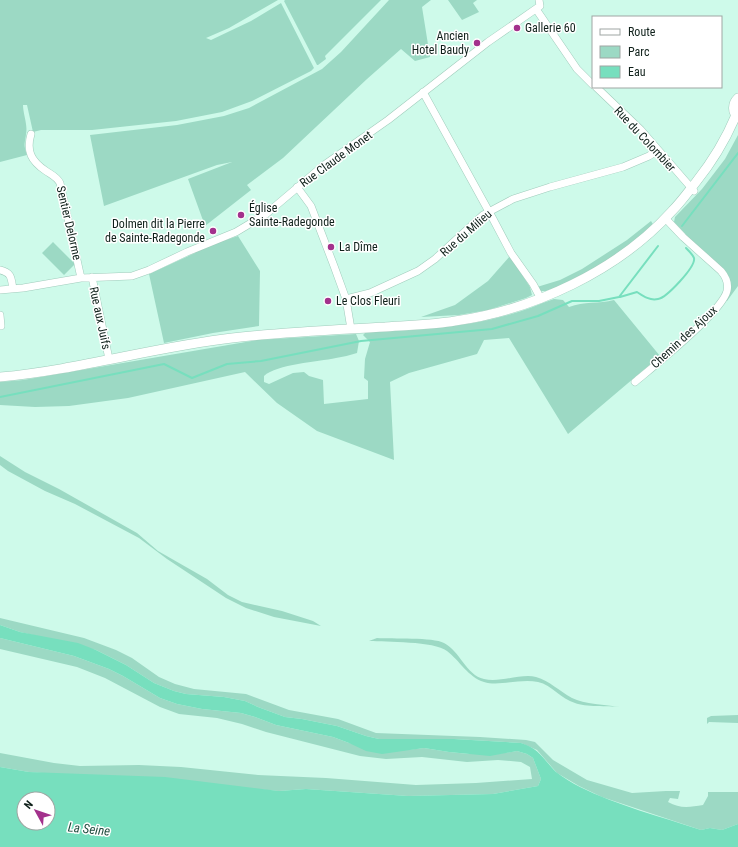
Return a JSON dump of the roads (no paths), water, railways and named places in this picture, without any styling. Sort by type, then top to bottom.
[{"type":"main road","points":[[692,190],[719,148],[737,116],[733,108],[738,98]]},
{"type":"main road","points":[[0,377],[49,371],[186,344],[229,338],[351,328],[435,324],[459,321],[502,312],[541,299],[601,268],[639,242],[672,212],[710,173],[738,127]]},
{"type":"street","points":[[540,0],[540,6],[536,8],[577,69],[592,84]]},
{"type":"street","name":"Rue Claude Monet","points":[[0,290],[81,278],[122,277],[140,274],[244,228],[266,214],[324,165],[388,120],[488,42],[536,8]]},
{"type":"street","name":"Rue du Colombier","points":[[597,88],[641,130],[692,190]]},
{"type":"street","points":[[424,92],[511,253],[533,284],[541,299]]},
{"type":"street","name":"Sentier Delorme","points":[[31,134],[28,144],[31,158],[39,166],[58,179],[60,183],[81,278]]},
{"type":"street","name":"Rue du Milieu","points":[[346,299],[370,293],[418,271],[435,259],[478,220],[489,212],[513,199],[536,191],[623,167],[649,156],[658,150]]},
{"type":"street","points":[[297,188],[308,200],[311,206],[346,299],[351,328]]},
{"type":"street","name":"Chemin des Ajoux","points":[[635,382],[690,334],[720,304],[727,293],[726,278],[722,271],[683,237],[665,218]]},
{"type":"street","points":[[0,270],[6,272],[11,277],[13,289]]},
{"type":"street","name":"Rue aux Juifs","points":[[92,277],[109,359]]},
{"type":"street","points":[[0,315],[1,326]]},
{"type":"water","name":"La Seine","points":[[0,625],[20,632],[78,643],[126,665],[154,683],[174,691],[186,694],[224,697],[245,701],[285,717],[337,726],[379,739],[454,739],[521,743],[537,751],[556,772],[568,780],[580,787],[609,799],[701,830],[710,828],[722,830],[738,824],[738,847],[0,847],[0,767],[29,772],[165,777],[279,791],[306,789],[408,796],[493,794],[538,786],[541,779],[533,758],[527,754],[517,751],[490,756],[424,748],[382,754],[366,751],[333,737],[276,725],[241,713],[202,709],[177,704],[160,698],[109,669],[74,656],[0,638]]},
{"type":"waterway","points":[[682,226],[738,153]]},
{"type":"waterway","points":[[0,397],[164,364],[192,378],[227,364],[261,361],[361,341],[492,329],[538,316],[572,301],[599,301],[619,297],[658,246]]},
{"type":"waterway","points":[[620,297],[637,292],[647,298],[658,299],[662,297],[680,282],[686,275],[693,262],[694,258],[686,248]]},
{"type":"place","name":"Gallerie 60","points":[[517,28]]},
{"type":"place","name":"Ancien Hotel Baudy","points":[[477,43]]},
{"type":"place","name":"Église Sainte-Radegonde","points":[[241,215]]},
{"type":"place","name":"Dolmen dit la Pierre de Sainte-Radegonde","points":[[213,231]]},
{"type":"place","name":"La Dîme","points":[[331,247]]},
{"type":"place","name":"Le Clos Fleuri","points":[[328,301]]}]
